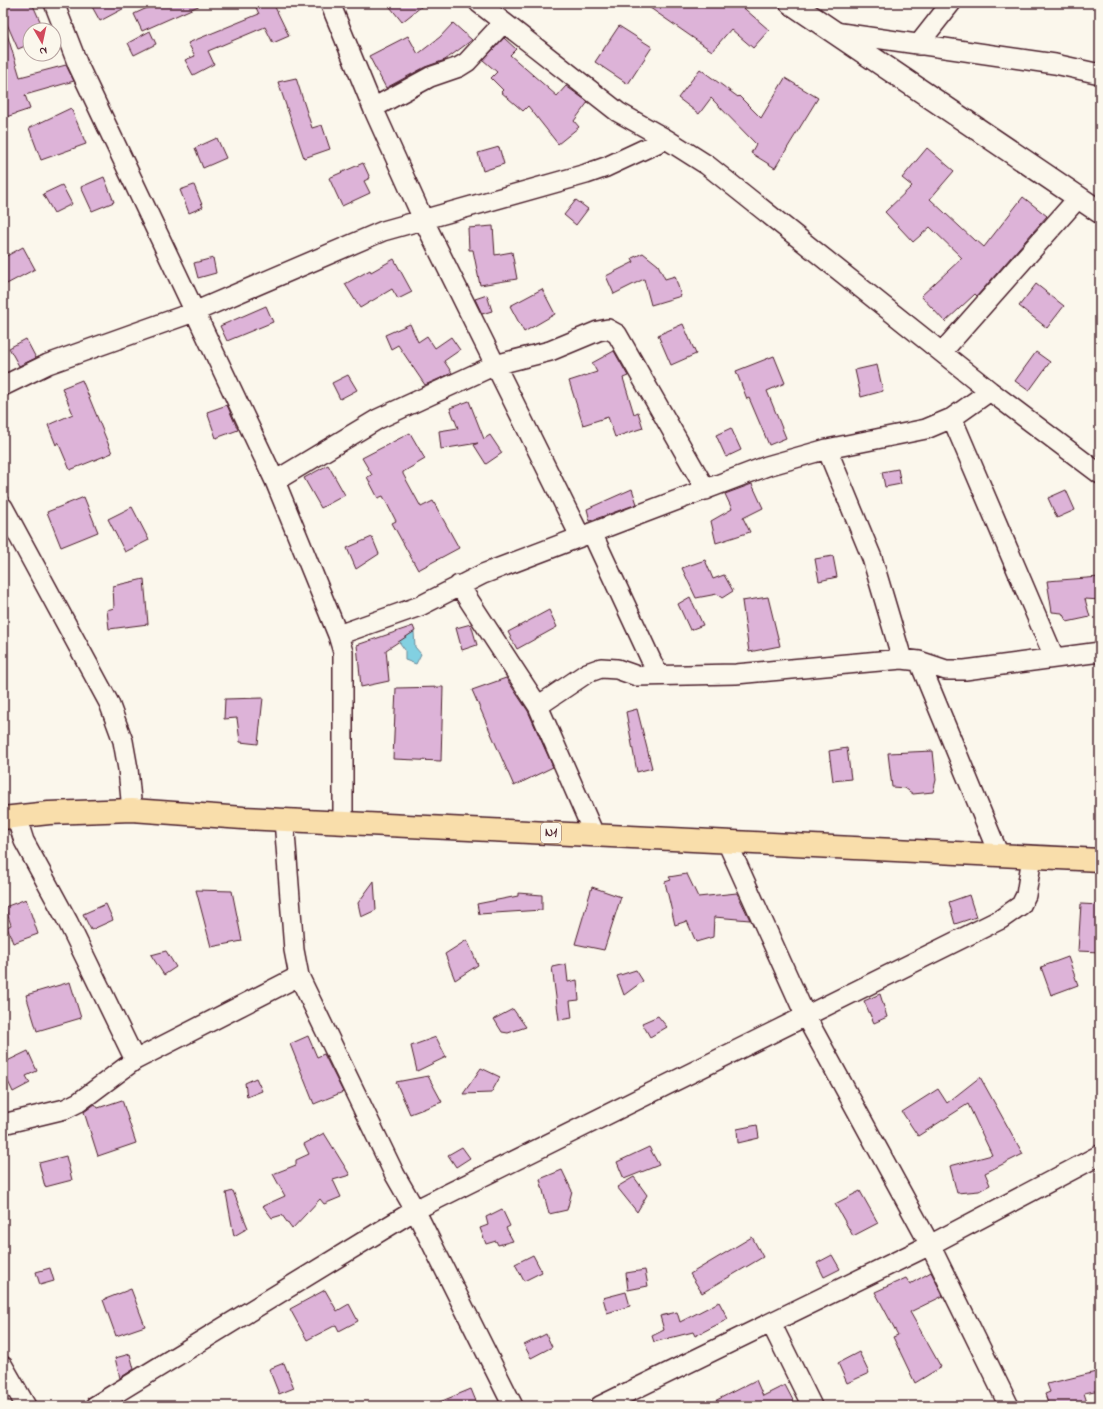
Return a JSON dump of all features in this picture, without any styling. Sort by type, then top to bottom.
[{"type":"highway","name":"N1","points":[[9,817],[132,810],[457,830],[594,834],[1100,860]]},
{"type":"main road","points":[[791,3],[1100,212]]},
{"type":"street","points":[[54,3],[72,52],[194,312],[276,481],[338,635],[342,652],[344,822]]},
{"type":"street","points":[[330,3],[373,108],[423,219],[495,365],[586,534],[658,675]]},
{"type":"street","points":[[479,3],[618,112],[666,139],[707,165],[990,391],[1100,474]]},
{"type":"street","points":[[918,45],[951,3]]},
{"type":"street","points":[[373,108],[430,77],[459,67],[467,62],[503,23]]},
{"type":"street","points":[[834,32],[1055,64],[1100,74]]},
{"type":"street","points":[[3,386],[48,364],[194,312],[362,239],[423,219],[586,174],[606,167],[666,139]]},
{"type":"street","points":[[942,352],[1079,197]]},
{"type":"street","points":[[276,481],[378,419],[495,365],[550,351],[598,331],[608,329],[617,334],[706,490]]},
{"type":"street","points":[[338,635],[415,608],[459,585],[586,534],[767,466],[827,449],[926,429],[952,418],[990,391]]},
{"type":"street","points":[[952,418],[1054,657]]},
{"type":"street","points":[[827,449],[872,558],[910,660],[999,855]]},
{"type":"street","points":[[3,507],[109,703],[123,742],[128,769],[132,810]]},
{"type":"street","points":[[459,585],[538,706],[594,834]]},
{"type":"street","points":[[538,706],[586,673],[601,668],[617,669],[637,676],[736,674],[910,660],[946,670],[965,670],[1100,652]]},
{"type":"street","points":[[9,817],[24,841],[68,922],[135,1060]]},
{"type":"street","points":[[284,820],[294,950],[299,976],[395,1175],[415,1210],[513,1406]]},
{"type":"street","points":[[727,842],[806,1017],[930,1246],[1009,1406]]},
{"type":"street","points":[[96,1406],[415,1210],[1001,919],[1020,905],[1026,895],[1032,857]]},
{"type":"street","points":[[3,1124],[65,1109],[79,1102],[135,1060],[299,976]]},
{"type":"street","points":[[600,1406],[930,1246],[1100,1155]]},
{"type":"street","points":[[771,1323],[812,1406]]},
{"type":"street","points":[[3,1366],[26,1406]]},
{"type":"water","points":[[414,632],[415,647],[421,654],[416,664],[405,660],[405,650],[397,639]]},
{"type":"building","points":[[3,3],[32,3],[40,22],[22,22],[22,47],[18,49],[3,15]]},
{"type":"building","points":[[90,3],[134,3],[100,21]]},
{"type":"building","points":[[158,3],[205,3],[142,31],[134,14]]},
{"type":"building","points":[[254,3],[273,3],[289,36],[273,43],[265,27],[208,51],[214,64],[193,75],[185,60],[195,56],[188,43],[259,14]]},
{"type":"building","points":[[387,3],[426,3],[402,22]]},
{"type":"building","points":[[643,3],[738,3],[769,30],[753,48],[731,29],[712,51]]},
{"type":"building","points":[[453,23],[472,40],[445,60],[425,67],[386,88],[369,56],[408,36],[418,54],[440,37]]},
{"type":"building","points":[[619,26],[652,47],[628,84],[595,62]]},
{"type":"building","points":[[150,31],[156,44],[134,55],[128,43]]},
{"type":"building","points":[[7,34],[20,77],[66,65],[74,81],[25,95],[30,109],[3,118],[3,35]]},
{"type":"building","points":[[504,38],[516,49],[510,55],[557,96],[566,86],[588,102],[574,121],[579,127],[558,144],[528,106],[523,111],[501,92],[503,90],[491,78],[497,72],[483,60]]},
{"type":"building","points":[[700,69],[738,97],[739,96],[761,118],[785,78],[818,98],[775,168],[751,153],[756,144],[711,98],[699,114],[678,98]]},
{"type":"building","points":[[296,78],[312,128],[322,125],[330,149],[304,158],[278,82]]},
{"type":"building","points":[[71,108],[86,144],[41,160],[29,128]]},
{"type":"building","points":[[217,138],[226,158],[203,168],[195,148]]},
{"type":"building","points":[[499,147],[504,164],[483,171],[478,153]]},
{"type":"building","points":[[927,148],[954,171],[930,199],[975,241],[976,240],[984,247],[1023,197],[1047,216],[977,296],[975,294],[945,322],[921,296],[962,258],[930,227],[913,242],[885,212],[912,186],[902,178]]},
{"type":"building","points":[[363,163],[370,178],[364,181],[370,193],[342,206],[329,178]]},
{"type":"building","points":[[104,177],[114,202],[92,211],[81,187]]},
{"type":"building","points":[[62,185],[72,204],[54,213],[43,194]]},
{"type":"building","points":[[194,185],[203,207],[189,213],[180,190]]},
{"type":"building","points":[[576,200],[588,209],[576,225],[564,215]]},
{"type":"building","points":[[493,226],[495,255],[512,252],[517,279],[480,285],[473,250],[469,250],[468,228]]},
{"type":"building","points":[[23,247],[35,269],[3,286],[3,258]]},
{"type":"building","points":[[643,253],[658,265],[665,279],[675,276],[681,296],[651,305],[644,279],[614,294],[606,276],[634,262],[632,258]]},
{"type":"building","points":[[213,258],[216,273],[198,278],[194,263]]},
{"type":"building","points":[[394,259],[412,292],[398,299],[392,289],[360,308],[345,284]]},
{"type":"building","points":[[1036,284],[1064,306],[1047,328],[1019,306]]},
{"type":"building","points":[[542,289],[555,314],[524,332],[510,306]]},
{"type":"building","points":[[487,295],[492,311],[482,314],[475,299]]},
{"type":"building","points":[[266,306],[273,322],[227,341],[220,326]]},
{"type":"building","points":[[410,324],[418,342],[427,336],[435,348],[451,337],[460,350],[444,361],[452,373],[425,385],[398,345],[391,349],[385,335]]},
{"type":"building","points":[[683,324],[696,354],[671,365],[658,335]]},
{"type":"building","points":[[26,339],[36,358],[19,366],[9,348]]},
{"type":"building","points":[[614,351],[628,376],[623,378],[634,414],[638,412],[643,428],[615,437],[608,417],[583,425],[569,381],[597,372],[592,363]]},
{"type":"building","points":[[1036,352],[1050,362],[1029,391],[1015,381]]},
{"type":"building","points":[[774,356],[785,383],[767,391],[786,438],[769,445],[749,398],[747,399],[736,371]]},
{"type":"building","points":[[877,365],[883,391],[861,397],[855,370]]},
{"type":"building","points":[[348,375],[357,390],[340,399],[332,383]]},
{"type":"building","points":[[82,380],[112,453],[70,470],[58,442],[56,445],[48,425],[73,414],[62,388]]},
{"type":"building","points":[[469,401],[484,439],[490,435],[502,453],[486,464],[474,445],[478,443],[441,449],[439,431],[458,428],[450,408]]},
{"type":"building","points":[[227,405],[238,430],[216,438],[207,412]]},
{"type":"building","points":[[731,428],[741,450],[726,457],[716,435]]},
{"type":"building","points":[[410,433],[425,459],[403,472],[403,474],[421,507],[433,501],[459,548],[418,570],[392,523],[396,521],[383,496],[378,498],[367,477],[372,475],[362,458]]},
{"type":"building","points":[[328,465],[345,495],[321,508],[304,478]]},
{"type":"building","points":[[898,469],[901,484],[885,487],[882,472]]},
{"type":"building","points":[[752,484],[763,508],[743,518],[750,532],[716,543],[711,521],[732,509],[725,494]]},
{"type":"building","points":[[632,489],[637,504],[590,521],[587,509]]},
{"type":"building","points":[[1066,490],[1075,510],[1057,518],[1048,498]]},
{"type":"building","points":[[84,497],[98,532],[61,547],[47,512]]},
{"type":"building","points":[[132,507],[149,540],[125,552],[108,519]]},
{"type":"building","points":[[372,537],[379,554],[356,569],[347,548]]},
{"type":"building","points":[[833,556],[837,577],[819,581],[815,559]]},
{"type":"building","points":[[705,560],[713,579],[724,575],[733,591],[722,598],[717,594],[696,598],[682,568]]},
{"type":"building","points":[[1100,577],[1100,600],[1085,599],[1090,617],[1067,622],[1062,613],[1052,612],[1047,581]]},
{"type":"building","points":[[144,579],[148,624],[109,629],[107,610],[114,608],[113,586]]},
{"type":"building","points":[[690,597],[703,625],[690,630],[678,604]]},
{"type":"building","points":[[768,597],[780,646],[749,652],[742,601]]},
{"type":"building","points":[[549,610],[557,627],[517,649],[508,632]]},
{"type":"building","points":[[471,624],[477,645],[462,650],[456,628]]},
{"type":"building","points":[[413,626],[415,631],[386,650],[389,681],[361,687],[357,645]]},
{"type":"building","points":[[506,678],[528,711],[553,767],[514,786],[472,690]]},
{"type":"building","points":[[443,687],[441,761],[393,759],[396,688]]},
{"type":"building","points":[[263,698],[258,744],[240,742],[237,718],[224,719],[225,699]]},
{"type":"building","points":[[637,709],[652,768],[637,772],[626,712]]},
{"type":"building","points":[[847,748],[851,779],[833,781],[829,751]]},
{"type":"building","points":[[933,751],[936,780],[933,792],[913,794],[905,788],[892,787],[888,753]]},
{"type":"building","points":[[687,874],[698,897],[737,893],[750,920],[714,917],[713,937],[696,942],[687,921],[675,925],[665,882],[671,880],[669,877]]},
{"type":"building","points":[[374,881],[376,910],[361,917],[358,903]]},
{"type":"building","points":[[592,887],[621,897],[604,950],[575,944]]},
{"type":"building","points":[[196,890],[232,891],[242,941],[211,947]]},
{"type":"building","points":[[518,893],[542,895],[542,910],[479,914],[477,904],[518,896]]},
{"type":"building","points":[[969,895],[976,917],[955,924],[949,902]]},
{"type":"building","points":[[26,899],[38,934],[13,943],[7,927],[11,925],[5,907]]},
{"type":"building","points":[[106,904],[113,920],[91,930],[83,914]]},
{"type":"building","points":[[1081,904],[1100,905],[1100,952],[1078,951]]},
{"type":"building","points":[[467,940],[478,965],[455,980],[445,954]]},
{"type":"building","points":[[166,951],[176,967],[164,975],[151,955]]},
{"type":"building","points":[[1068,957],[1078,985],[1051,995],[1041,967]]},
{"type":"building","points":[[566,964],[568,982],[577,980],[579,1000],[570,1001],[572,1018],[559,1020],[552,967]]},
{"type":"building","points":[[636,970],[643,981],[624,995],[617,976]]},
{"type":"building","points":[[70,982],[81,1018],[37,1031],[26,995]]},
{"type":"building","points":[[880,994],[887,1017],[874,1023],[864,1001]]},
{"type":"building","points":[[513,1009],[526,1027],[508,1033],[502,1032],[494,1019]]},
{"type":"building","points":[[658,1016],[667,1027],[650,1037],[642,1023]]},
{"type":"building","points":[[308,1036],[317,1057],[324,1054],[343,1092],[314,1104],[290,1044]]},
{"type":"building","points":[[436,1037],[446,1057],[417,1071],[411,1046]]},
{"type":"building","points":[[28,1051],[37,1071],[26,1076],[30,1083],[13,1092],[3,1071],[3,1063]]},
{"type":"building","points":[[481,1068],[500,1077],[491,1093],[463,1094]]},
{"type":"building","points":[[428,1076],[442,1102],[410,1114],[396,1082]]},
{"type":"building","points":[[980,1077],[1023,1154],[985,1173],[990,1185],[979,1191],[957,1193],[950,1166],[992,1155],[968,1104],[918,1136],[902,1112],[938,1089],[947,1103]]},
{"type":"building","points":[[256,1078],[262,1091],[247,1097],[245,1083]]},
{"type":"building","points":[[122,1100],[136,1143],[98,1156],[84,1112],[95,1104],[98,1108]]},
{"type":"building","points":[[757,1125],[759,1138],[738,1143],[737,1129]]},
{"type":"building","points":[[324,1133],[350,1175],[333,1180],[341,1197],[324,1204],[320,1199],[292,1229],[282,1215],[272,1218],[263,1206],[285,1196],[273,1174],[296,1165],[296,1160],[309,1154],[304,1144]]},
{"type":"building","points":[[462,1147],[470,1158],[456,1167],[448,1155]]},
{"type":"building","points":[[649,1147],[659,1165],[624,1179],[617,1162]]},
{"type":"building","points":[[66,1156],[72,1180],[45,1187],[39,1163]]},
{"type":"building","points":[[562,1170],[572,1191],[567,1210],[549,1214],[540,1179]]},
{"type":"building","points":[[634,1177],[647,1195],[637,1212],[617,1187]]},
{"type":"building","points":[[233,1191],[248,1228],[234,1236],[226,1193]]},
{"type":"building","points":[[860,1191],[878,1223],[853,1236],[835,1204]]},
{"type":"building","points":[[502,1209],[510,1226],[506,1228],[513,1241],[498,1245],[496,1241],[486,1244],[480,1228],[488,1225],[486,1217]]},
{"type":"building","points":[[752,1237],[763,1257],[702,1293],[690,1274]]},
{"type":"building","points":[[533,1255],[542,1272],[524,1281],[515,1264]]},
{"type":"building","points":[[832,1255],[840,1269],[824,1277],[817,1263]]},
{"type":"building","points":[[50,1268],[54,1281],[40,1285],[36,1272]]},
{"type":"building","points":[[645,1270],[648,1286],[628,1290],[626,1273]]},
{"type":"building","points":[[931,1272],[943,1296],[910,1312],[941,1367],[915,1383],[893,1337],[898,1335],[875,1292],[906,1278],[910,1284]]},
{"type":"building","points":[[131,1289],[145,1326],[116,1336],[103,1300]]},
{"type":"building","points":[[325,1290],[337,1311],[349,1304],[358,1321],[339,1331],[336,1325],[307,1340],[290,1309]]},
{"type":"building","points":[[626,1292],[630,1306],[607,1313],[603,1298]]},
{"type":"building","points":[[719,1302],[728,1319],[695,1336],[693,1332],[654,1342],[652,1336],[664,1330],[660,1316],[677,1312],[680,1322]]},
{"type":"building","points":[[546,1334],[552,1347],[531,1358],[524,1345]]},
{"type":"building","points":[[859,1352],[869,1373],[847,1383],[838,1363]]},
{"type":"building","points":[[130,1354],[134,1369],[120,1378],[115,1358]]},
{"type":"building","points":[[284,1363],[294,1388],[279,1394],[269,1369]]},
{"type":"building","points":[[1100,1371],[1100,1390],[1084,1393],[1088,1406],[1049,1406],[1045,1394],[1050,1392],[1047,1384]]},
{"type":"building","points":[[756,1380],[763,1396],[785,1385],[796,1406],[705,1406]]},
{"type":"building","points":[[471,1389],[478,1406],[430,1406]]}]
